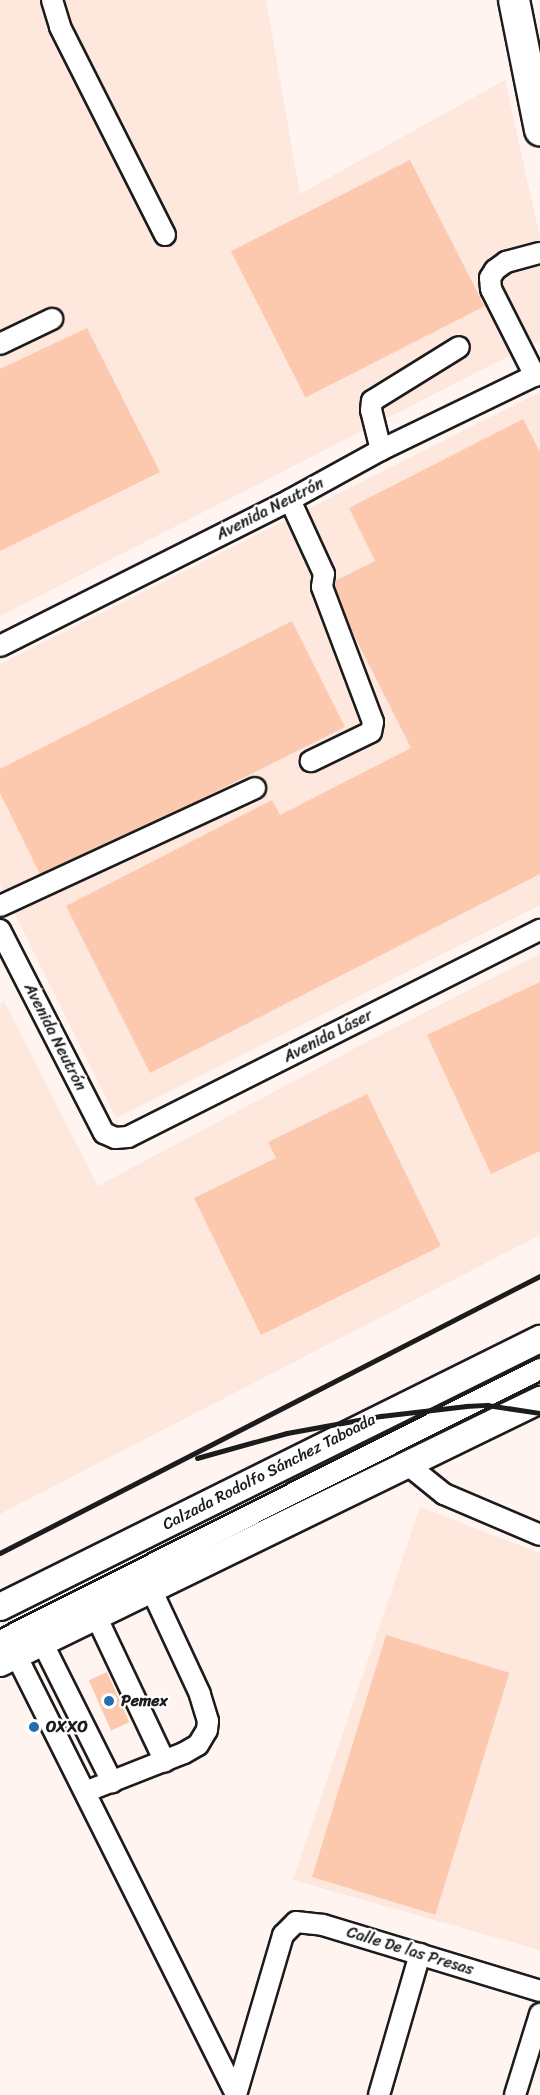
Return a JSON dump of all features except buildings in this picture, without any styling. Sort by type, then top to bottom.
[{"type":"highway","points":[[514,0],[540,130]]},
{"type":"main road","name":"Calzada Rodolfo Sánchez Taboada","points":[[0,1607],[381,1416],[540,1340]]},
{"type":"main road","points":[[5,1653],[42,1642],[540,1400]]},
{"type":"street","points":[[52,0],[60,27],[165,235]]},
{"type":"street","points":[[537,374],[491,289],[490,278],[495,270],[506,262],[540,253]]},
{"type":"street","points":[[0,344],[52,319]]},
{"type":"street","points":[[381,450],[370,410],[372,401],[459,346]]},
{"type":"street","name":"Avenida Neutrón","points":[[0,646],[290,500],[381,450],[537,374]]},
{"type":"street","points":[[290,500],[324,574],[322,587],[373,722],[371,732],[311,760]]},
{"type":"street","points":[[0,906],[255,789]]},
{"type":"street","name":"Avenida Neutrón","points":[[0,930],[104,1133],[115,1138]]},
{"type":"street","name":"Avenida Láser","points":[[115,1138],[128,1137],[540,930]]},
{"type":"street","points":[[236,2094],[48,1718],[5,1653],[540,1369]]},
{"type":"street","points":[[408,1465],[444,1494],[540,1535]]},
{"type":"street","points":[[85,1792],[165,1762],[198,1745],[207,1730],[208,1721],[200,1694],[151,1589]]},
{"type":"street","points":[[96,1616],[165,1762]]},
{"type":"street","points":[[42,1642],[112,1782]]},
{"type":"street","points":[[48,1718],[73,1706]]},
{"type":"street","name":"Calle De las Presas","points":[[236,2094],[284,1935],[296,1922],[306,1921],[540,1991]]},
{"type":"street","points":[[379,2095],[420,1954]]},
{"type":"street","points":[[515,2095],[540,2014]]},
{"type":"shaded area","points":[[0,0],[266,0],[300,194],[505,80],[540,238],[540,340],[0,616]]},
{"type":"shaded area","points":[[540,392],[540,905],[116,1118],[0,884],[0,664]]},
{"type":"shaded area","points":[[540,954],[540,1235],[0,1514],[0,1004],[4,1001],[98,1186],[365,1043]]},
{"type":"shaded area","points":[[420,1507],[540,1553],[540,1950],[293,1880]]},
{"type":"railway","points":[[0,1553],[540,1276]]},
{"type":"railway","points":[[197,1458],[287,1433],[381,1416],[487,1405],[540,1413]]},
{"type":"place","name":"Pemex","points":[[109,1701]]},
{"type":"place","name":"OXXO","points":[[34,1727]]}]
